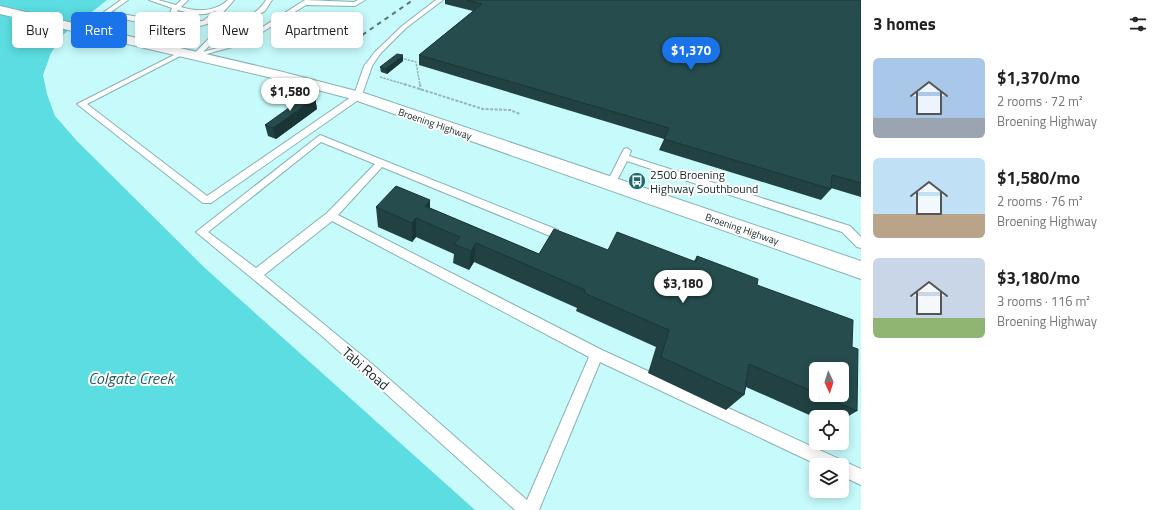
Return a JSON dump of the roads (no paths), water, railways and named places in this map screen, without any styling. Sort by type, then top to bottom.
[{"type":"main road","name":"Broening Highway","points":[[0,10],[358,96],[861,270]]},
{"type":"lane","points":[[125,0],[106,13],[135,18]]},
{"type":"lane","points":[[152,0],[178,6],[195,13],[209,12],[228,2]]},
{"type":"lane","points":[[173,12],[185,0]]},
{"type":"lane","points":[[269,0],[263,10],[216,36],[188,54],[81,104],[207,202],[358,96],[366,73],[377,52],[404,27],[440,0]]},
{"type":"lane","points":[[188,54],[241,43],[302,1],[309,0]]},
{"type":"lane","points":[[302,1],[314,0]]},
{"type":"lane","points":[[302,1],[321,0]]},
{"type":"lane","points":[[302,1],[332,0]]},
{"type":"lane","points":[[302,1],[345,0]]},
{"type":"lane","points":[[302,1],[347,2],[350,0]]},
{"type":"lane","points":[[302,1],[351,3],[356,0]]},
{"type":"lane","points":[[302,1],[355,4],[362,0]]},
{"type":"lane","points":[[200,24],[205,23],[213,18],[228,2]]},
{"type":"lane","name":"Tabi Road","points":[[382,163],[320,138],[201,232],[257,274],[416,411],[527,510]]},
{"type":"lane","points":[[611,184],[626,154],[846,229],[861,244]]},
{"type":"lane","points":[[257,274],[331,216],[382,163],[554,233]]},
{"type":"lane","points":[[331,216],[597,354],[820,458]]},
{"type":"lane","points":[[531,510],[597,354]]},
{"type":"lane","points":[[849,471],[861,477]]},
{"type":"water","name":"Colgate Creek","points":[[0,0],[107,0],[92,12],[71,12],[71,28],[63,35],[63,12],[12,12],[12,48],[54,48],[51,53],[43,75],[47,94],[55,116],[77,141],[206,269],[475,510],[0,510]]},
{"type":"railway","points":[[363,34],[413,0]]},
{"type":"place","name":"2500 Broening Highway Southbound","points":[[637,181]]}]
